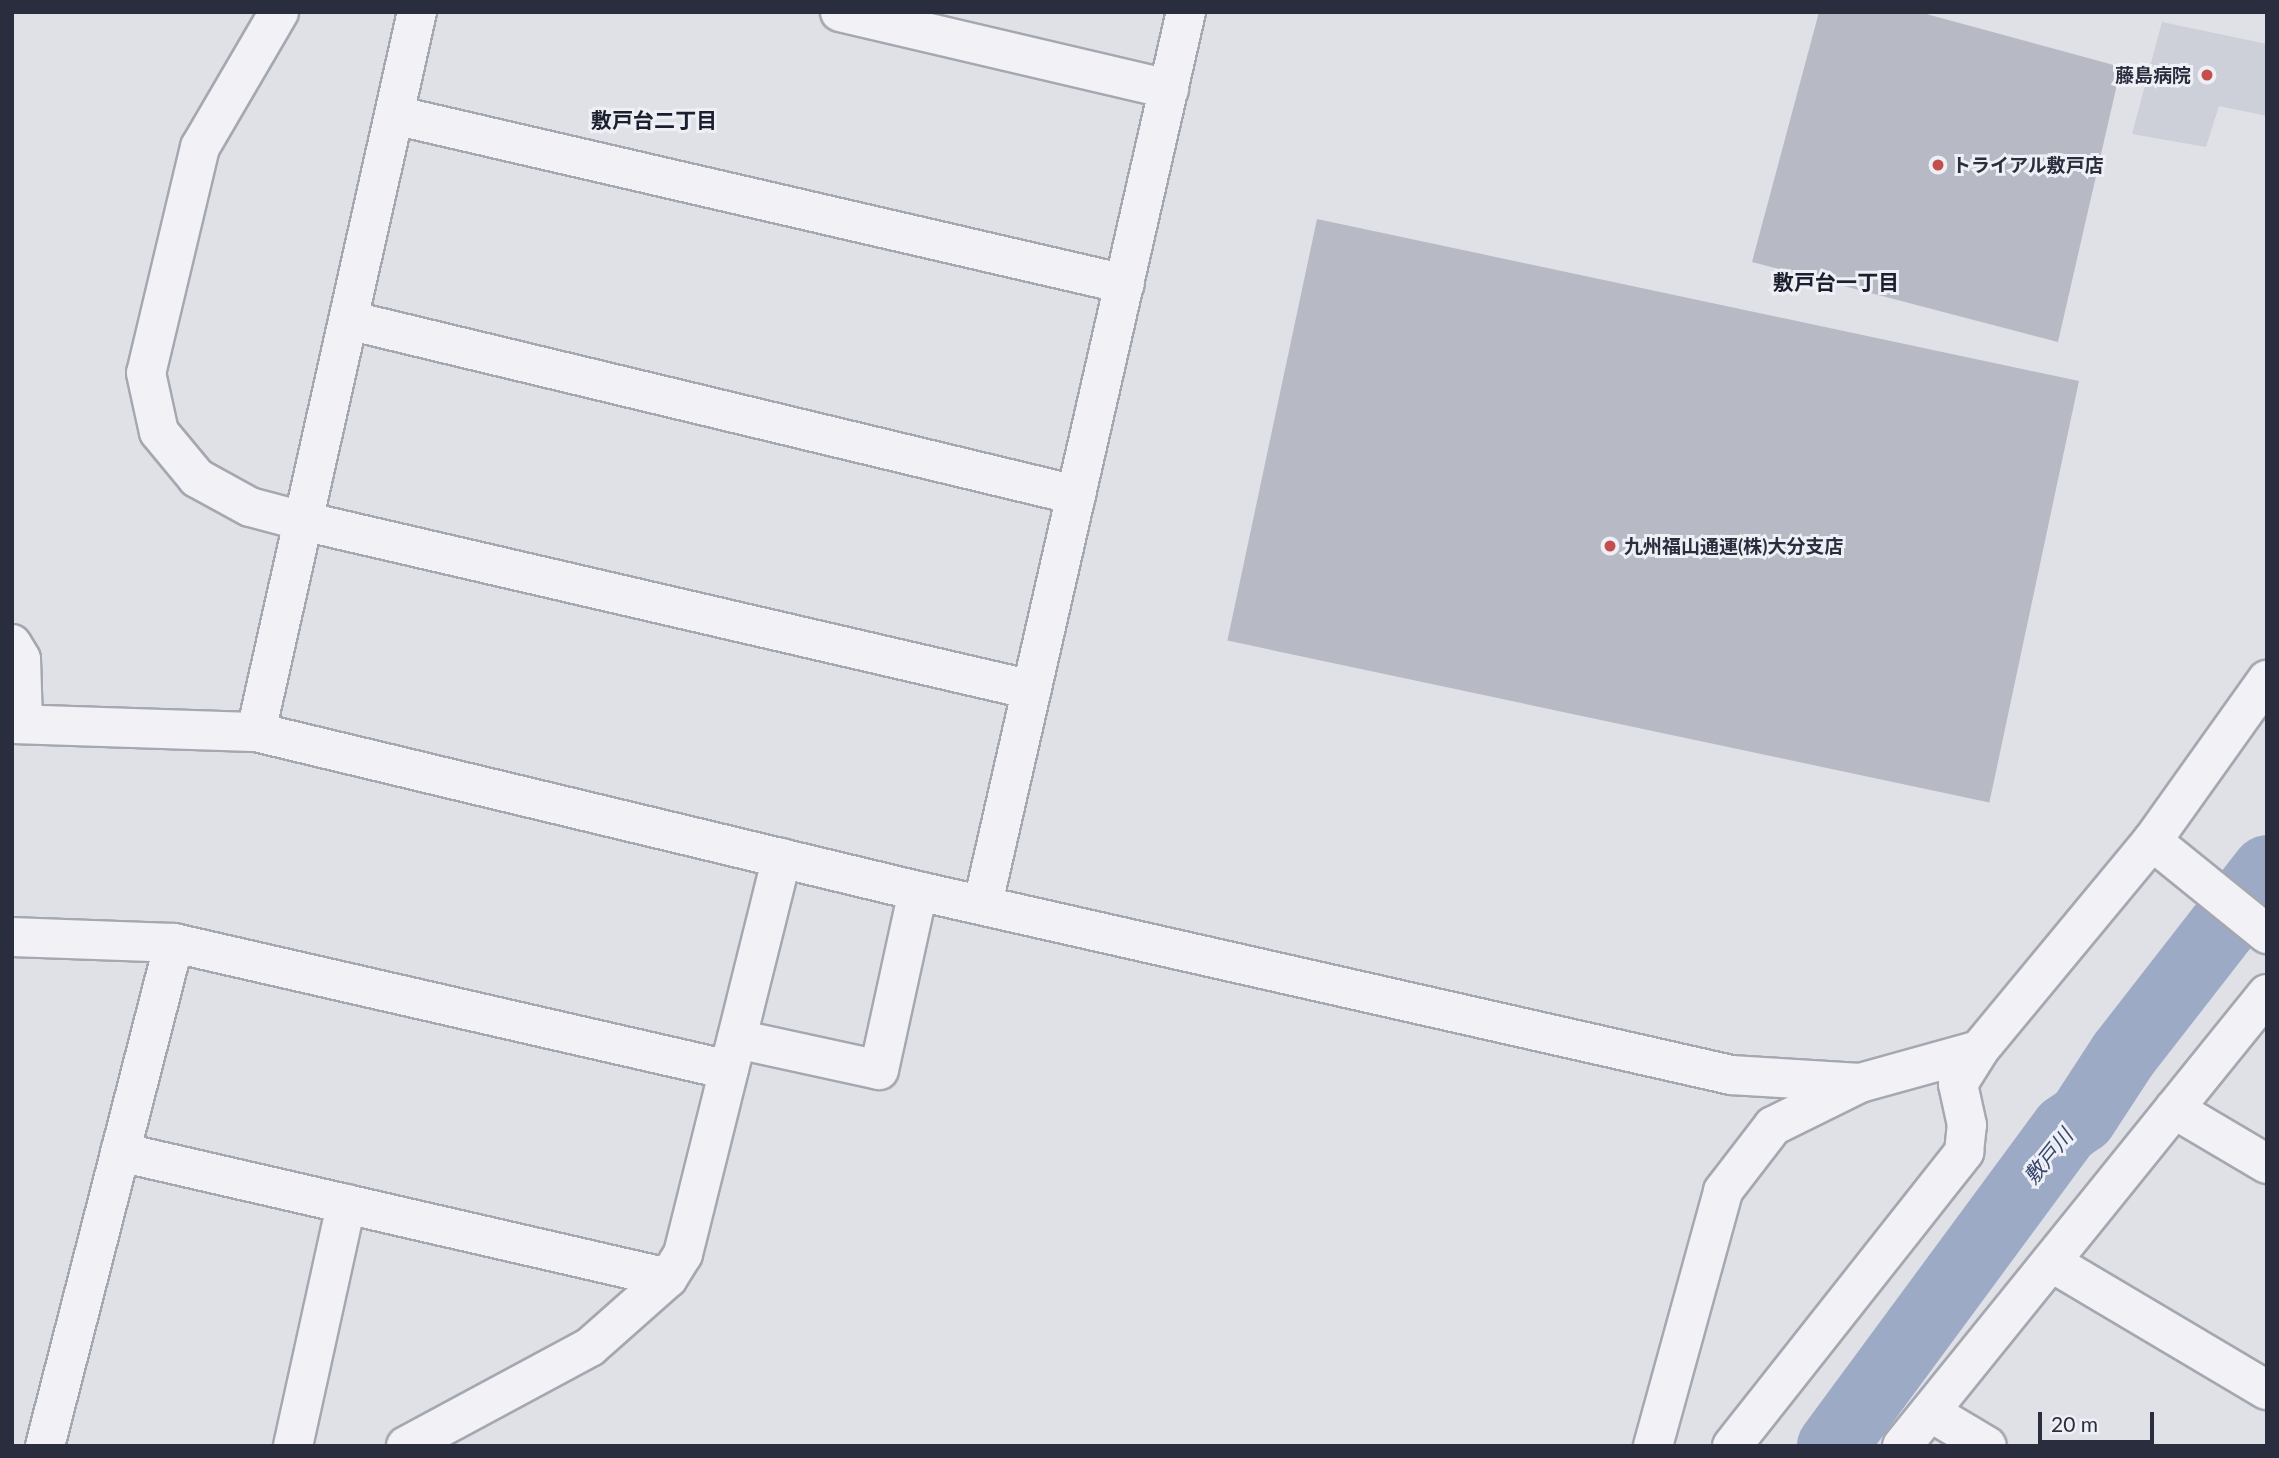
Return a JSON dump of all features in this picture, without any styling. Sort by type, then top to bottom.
[{"type":"street","points":[[279,12],[200,147],[146,373],[159,432],[197,478],[250,507],[303,521],[1032,690]]},
{"type":"street","points":[[256,732],[417,12]]},
{"type":"street","points":[[842,12],[1169,89]]},
{"type":"street","points":[[983,903],[1186,12]]},
{"type":"street","points":[[394,115],[1125,284]]},
{"type":"street","points":[[348,320],[1076,495]]},
{"type":"street","points":[[12,644],[22,659],[17,724],[256,732],[918,891],[983,903],[1731,1074],[1860,1083]]},
{"type":"street","points":[[1732,1446],[1964,1152],[1968,1125],[1958,1084],[1979,1050],[2165,852],[2267,680]]},
{"type":"street","points":[[2165,852],[2266,934]]},
{"type":"street","points":[[406,1446],[590,1347],[668,1278],[684,1254],[782,858]]},
{"type":"street","points":[[12,937],[173,943],[733,1054],[879,1070],[918,891]]},
{"type":"street","points":[[46,1446],[173,943]]},
{"type":"street","points":[[1902,1446],[2267,994]]},
{"type":"street","points":[[1653,1446],[1723,1191],[1773,1126],[1860,1083],[1979,1050]]},
{"type":"street","points":[[2174,1109],[2267,1164]]},
{"type":"street","points":[[120,1152],[668,1278]]},
{"type":"street","points":[[293,1446],[346,1204]]},
{"type":"street","points":[[2051,1262],[2267,1390]]},
{"type":"street","points":[[1930,1412],[1987,1446]]},
{"type":"shaded area","name":"藤島病院","points":[[2162,22],[2267,44],[2267,116],[2219,106],[2206,147],[2132,134]]},
{"type":"building","name":"トライアル敷戸店","points":[[1819,12],[1919,12],[2121,67],[2058,342],[1752,262]]},
{"type":"building","points":[[1317,219],[2079,381],[1989,803],[1227,641]]},
{"type":"waterway","name":"敷戸川","points":[[1832,1446],[2066,1129],[2082,1118],[2123,1055],[2267,870]]},
{"type":"place","name":"藤島病院","points":[[2207,75]]},
{"type":"place","name":"トライアル敷戸店","points":[[1938,165]]},
{"type":"place","name":"九州福山通運(株)大分支店","points":[[1610,546]]},
{"type":"district","name":"敷戸台二丁目","points":[[654,120]]},
{"type":"district","name":"敷戸台一丁目","points":[[1836,282]]}]
